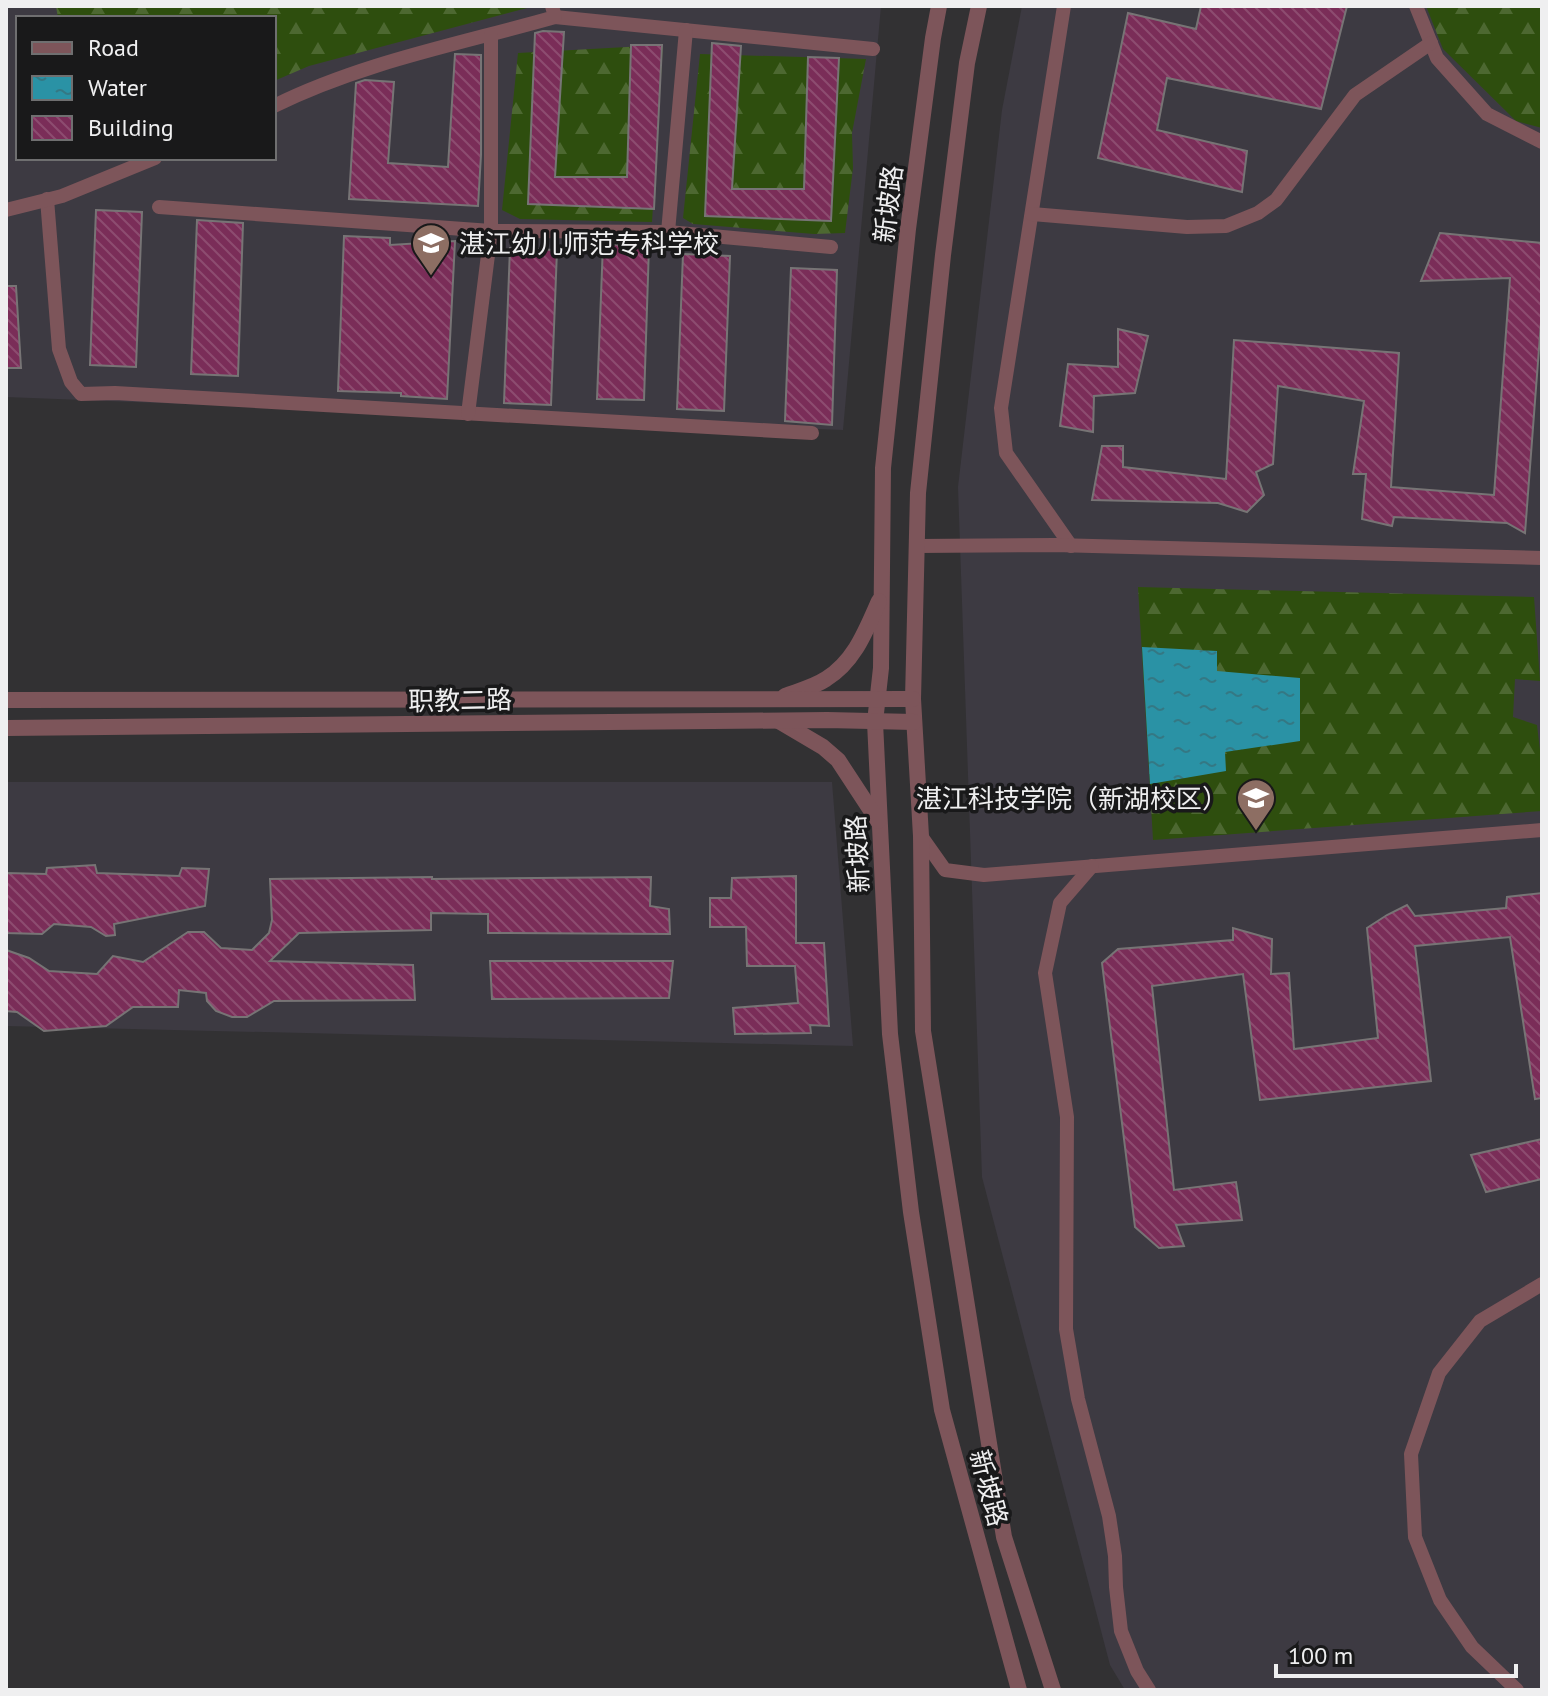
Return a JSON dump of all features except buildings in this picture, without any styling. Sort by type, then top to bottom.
[{"type":"street","name":"新坡路","points":[[939,6],[908,229],[883,468],[881,668],[875,722],[890,1034],[911,1212],[942,1410],[1019,1690]]},
{"type":"street","points":[[914,722],[918,493],[967,63],[979,6]]},
{"type":"street","points":[[1064,6],[1001,408],[1006,453],[1071,546]]},
{"type":"street","points":[[1416,6],[1437,58],[1487,114],[1542,142]]},
{"type":"street","points":[[276,105],[304,91],[409,54],[491,35],[553,12],[686,30],[873,49]]},
{"type":"street","points":[[668,232],[686,30]]},
{"type":"street","points":[[468,414],[491,231],[491,35]]},
{"type":"street","points":[[1032,214],[1187,227],[1226,226],[1258,213],[1276,200],[1355,95],[1431,43]]},
{"type":"street","points":[[6,210],[47,199],[150,160]]},
{"type":"street","points":[[47,199],[59,349],[71,382],[81,394],[115,393],[812,433]]},
{"type":"street","points":[[159,207],[491,231],[668,232],[831,247]]},
{"type":"street","points":[[917,546],[1071,546],[1541,558],[1542,542]]},
{"type":"street","points":[[778,699],[826,680],[843,666],[856,650],[881,596]]},
{"type":"street","name":"职教二路","points":[[6,700],[913,699]]},
{"type":"street","points":[[777,721],[823,747],[838,760],[880,824]]},
{"type":"street","name":"新坡路","points":[[914,722],[921,836],[923,1031],[1004,1537],[1053,1690]]},
{"type":"street","name":"职教二路","points":[[6,728],[914,722]]},
{"type":"street","points":[[921,836],[945,870],[984,875],[1542,830]]},
{"type":"street","points":[[1092,866],[1060,903],[1045,973],[1067,1117],[1066,1329],[1078,1399],[1109,1516],[1121,1631],[1137,1671],[1149,1690]]},
{"type":"street","points":[[1517,1690],[1472,1647],[1440,1600],[1415,1537],[1411,1454],[1439,1373],[1480,1321],[1542,1284]]},
{"type":"shaded area","name":"湛江幼儿师范专科学校","points":[[6,6],[881,6],[843,430],[6,397]]},
{"type":"shaded area","name":"湛江科技学院（新湖校区）","points":[[1022,6],[1542,6],[1542,1690],[1125,1690],[1110,1665],[982,1177],[958,487],[1002,110]]},
{"type":"shaded area","points":[[6,782],[832,782],[853,1046],[6,1026]]},
{"type":"green space","points":[[56,6],[527,6],[309,66],[276,80],[276,16],[58,16]]},
{"type":"green space","points":[[1426,6],[1542,6],[1542,128],[1516,121],[1443,49]]},
{"type":"green space","points":[[663,45],[652,222],[520,219],[502,210],[518,53]]},
{"type":"green space","points":[[700,54],[866,59],[852,133],[853,168],[845,233],[814,234],[693,224],[683,218]]},
{"type":"green space","points":[[1138,587],[1534,597],[1540,681],[1515,679],[1513,717],[1537,725],[1542,767],[1542,811],[1153,840]]},
{"type":"water","points":[[1142,647],[1217,651],[1217,671],[1300,678],[1300,741],[1225,752],[1226,771],[1150,784]]},
{"type":"place","name":"湛江幼儿师范专科学校","points":[[431,277]]},
{"type":"place","name":"湛江科技学院（新湖校区）","points":[[1256,832]]}]
